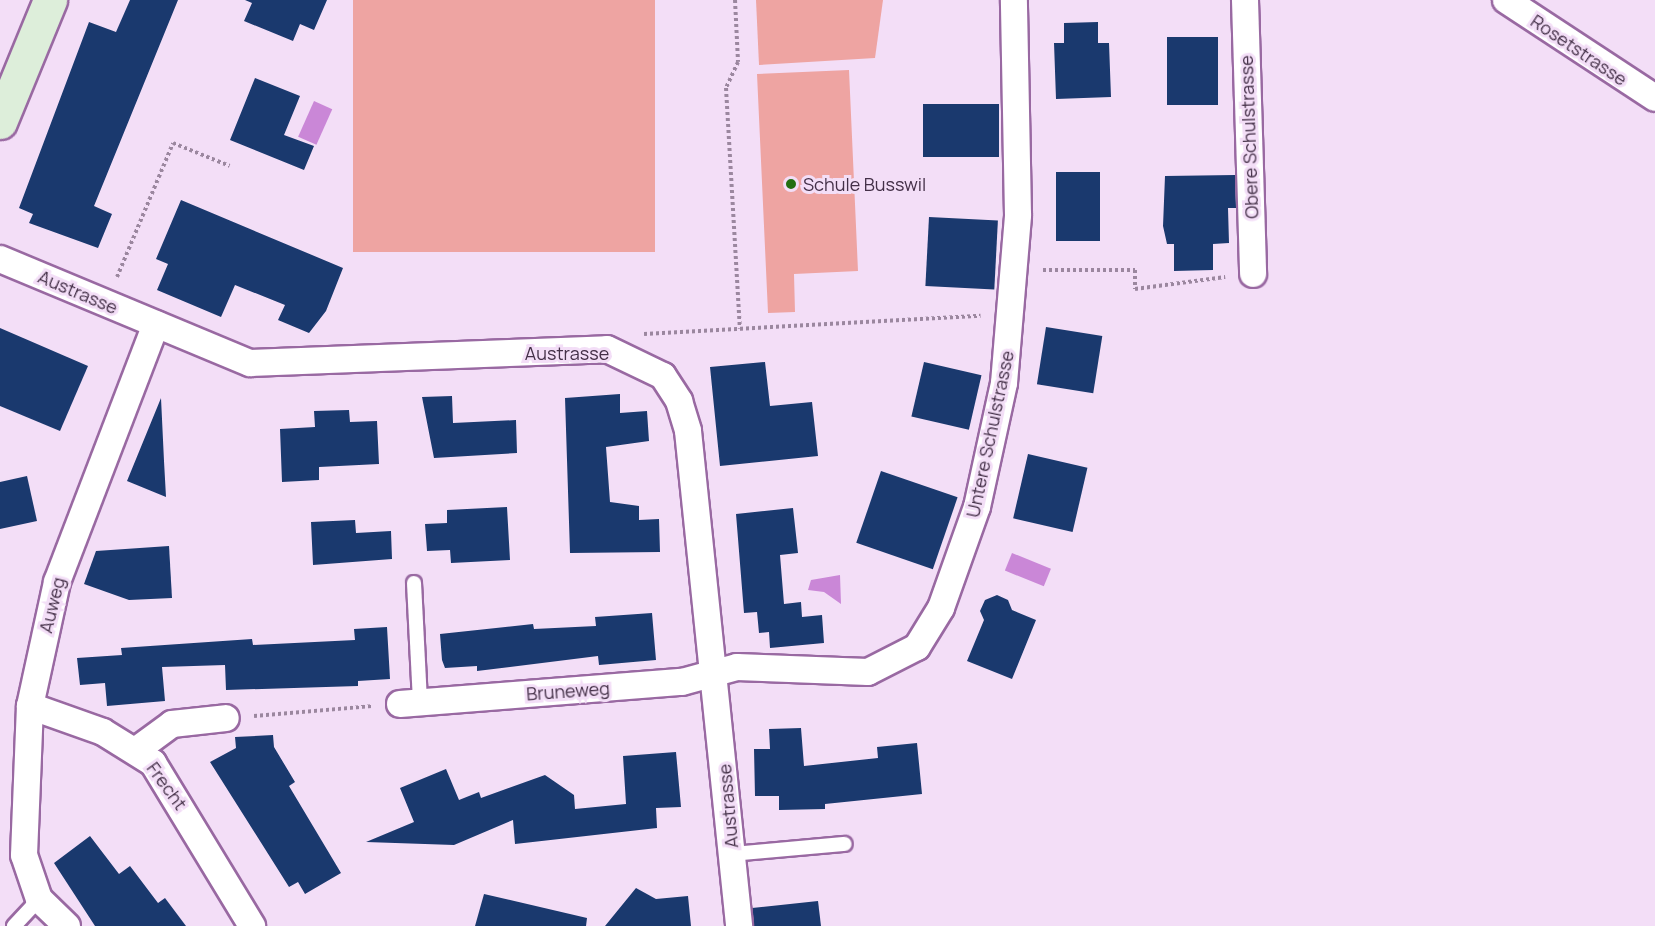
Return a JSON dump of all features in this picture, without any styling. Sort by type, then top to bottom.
[{"type":"street","points":[[0,122],[50,0]]},
{"type":"street","name":"Untere Schulstrasse","points":[[716,674],[737,667],[868,672],[917,647],[941,608],[977,507],[1004,383],[1018,215],[1014,0]]},
{"type":"street","name":"Obere Schulstrasse","points":[[1243,275],[1245,0]]},
{"type":"street","name":"Rosetstrasse","points":[[1506,0],[1655,98]]},
{"type":"street","name":"Austrasse","points":[[0,259],[232,357],[272,365],[607,349],[663,376],[679,401],[688,431],[716,674],[739,926]]},
{"type":"street","name":"Auweg","points":[[67,926],[39,899],[24,855],[30,706],[64,560],[156,324]]},
{"type":"street","name":"Bruneweg","points":[[410,703],[682,682],[716,674]]},
{"type":"street","name":"Frecht","points":[[30,706],[138,749],[166,778],[252,926]]},
{"type":"street","points":[[138,749],[172,724],[226,718]]},
{"type":"lane","points":[[410,703],[414,583]]},
{"type":"lane","points":[[732,854],[845,844]]},
{"type":"lane","points":[[14,926],[39,899]]},
{"type":"path","points":[[735,0],[738,62],[726,88],[740,329]]},
{"type":"path","points":[[106,303],[173,143],[230,166]]},
{"type":"path","points":[[1037,270],[1135,270],[1135,289],[1243,275]]},
{"type":"path","points":[[607,349],[619,336],[986,316]]},
{"type":"path","points":[[226,718],[410,703]]},
{"type":"shaded area","points":[[353,0],[655,0],[655,252],[353,252]]},
{"type":"shaded area","points":[[756,0],[883,0],[875,58],[759,65]]},
{"type":"shaded area","points":[[849,70],[858,271],[794,274],[795,312],[768,313],[757,74]]},
{"type":"shaded area","points":[[314,101],[332,109],[316,145],[298,137]]},
{"type":"shaded area","points":[[1012,553],[1051,569],[1044,586],[1005,571]]},
{"type":"shaded area","points":[[840,575],[841,604],[824,592],[808,590],[811,580]]},
{"type":"building","points":[[130,0],[178,0],[94,206],[112,214],[98,248],[29,223],[33,214],[19,208],[89,22],[116,32]]},
{"type":"building","points":[[245,0],[327,0],[314,30],[300,24],[293,41],[244,21],[252,3]]},
{"type":"building","points":[[1098,22],[1098,43],[1109,43],[1111,97],[1056,99],[1054,43],[1064,43],[1064,23]]},
{"type":"building","points":[[1167,37],[1218,37],[1218,105],[1167,105]]},
{"type":"building","points":[[255,78],[300,96],[284,135],[314,146],[304,170],[230,140]]},
{"type":"building","points":[[923,104],[999,104],[999,157],[923,157]]},
{"type":"building","points":[[1056,172],[1100,172],[1100,241],[1056,241]]},
{"type":"building","points":[[1235,175],[1236,208],[1228,208],[1229,243],[1213,244],[1213,270],[1174,271],[1174,244],[1167,244],[1163,226],[1165,176]]},
{"type":"building","points":[[181,200],[343,268],[326,311],[309,333],[278,320],[285,305],[235,285],[221,317],[157,290],[168,264],[156,259]]},
{"type":"building","points":[[929,217],[998,221],[994,290],[925,286]]},
{"type":"building","points":[[1046,327],[1102,336],[1093,393],[1037,384]]},
{"type":"building","points":[[0,328],[88,366],[60,431],[0,406]]},
{"type":"building","points":[[765,362],[770,406],[812,402],[818,456],[720,466],[710,367]]},
{"type":"building","points":[[924,362],[981,375],[969,430],[911,417]]},
{"type":"building","points":[[620,394],[620,413],[647,411],[649,441],[606,447],[610,502],[639,506],[639,520],[659,519],[660,552],[570,553],[565,398]]},
{"type":"building","points":[[452,396],[453,423],[516,420],[517,453],[434,458],[422,397]]},
{"type":"building","points":[[161,398],[164,461],[166,497],[127,481]]},
{"type":"building","points":[[349,410],[350,422],[377,421],[379,464],[319,467],[319,480],[282,482],[280,429],[315,427],[314,411]]},
{"type":"building","points":[[1028,454],[1087,468],[1073,532],[1013,518]]},
{"type":"building","points":[[881,471],[958,497],[933,569],[856,543]]},
{"type":"building","points":[[27,476],[37,521],[0,529],[0,482]]},
{"type":"building","points":[[507,507],[510,560],[451,563],[450,550],[427,551],[425,524],[447,523],[447,510]]},
{"type":"building","points":[[793,508],[798,553],[780,555],[784,604],[801,602],[802,617],[822,615],[824,643],[770,648],[769,632],[759,633],[757,612],[744,613],[736,514]]},
{"type":"building","points":[[355,520],[356,533],[391,531],[392,559],[313,565],[311,522]]},
{"type":"building","points":[[169,546],[172,598],[129,600],[84,584],[96,551]]},
{"type":"building","points":[[997,595],[1008,600],[1012,610],[1036,620],[1012,679],[967,661],[984,620],[980,611],[985,600]]},
{"type":"building","points":[[652,613],[656,660],[599,665],[598,656],[477,671],[477,666],[445,668],[442,660],[440,634],[533,624],[534,629],[596,626],[595,617]]},
{"type":"building","points":[[387,627],[390,679],[358,681],[358,686],[226,690],[225,665],[162,667],[165,701],[107,706],[105,683],[80,685],[77,658],[122,655],[121,648],[252,639],[253,645],[355,640],[354,629]]},
{"type":"building","points":[[801,728],[804,766],[878,758],[877,747],[917,743],[922,794],[825,804],[825,809],[779,810],[779,796],[755,796],[754,749],[770,749],[769,729]]},
{"type":"building","points":[[273,735],[274,747],[295,782],[289,786],[341,873],[305,894],[298,882],[289,887],[210,762],[236,748],[235,737]]},
{"type":"building","points":[[676,752],[681,807],[656,808],[657,828],[515,844],[513,820],[454,845],[366,842],[414,822],[400,788],[446,769],[459,800],[479,792],[481,798],[545,775],[574,795],[575,809],[626,804],[623,756]]},
{"type":"building","points":[[90,836],[119,874],[130,866],[158,903],[165,898],[186,926],[95,926],[54,863]]},
{"type":"building","points":[[636,888],[656,899],[688,896],[691,926],[605,926]]},
{"type":"building","points":[[484,894],[587,918],[586,926],[475,926]]},
{"type":"building","points":[[818,901],[821,926],[754,926],[752,908]]},
{"type":"place","name":"Schule Busswil","points":[[791,184]]}]
